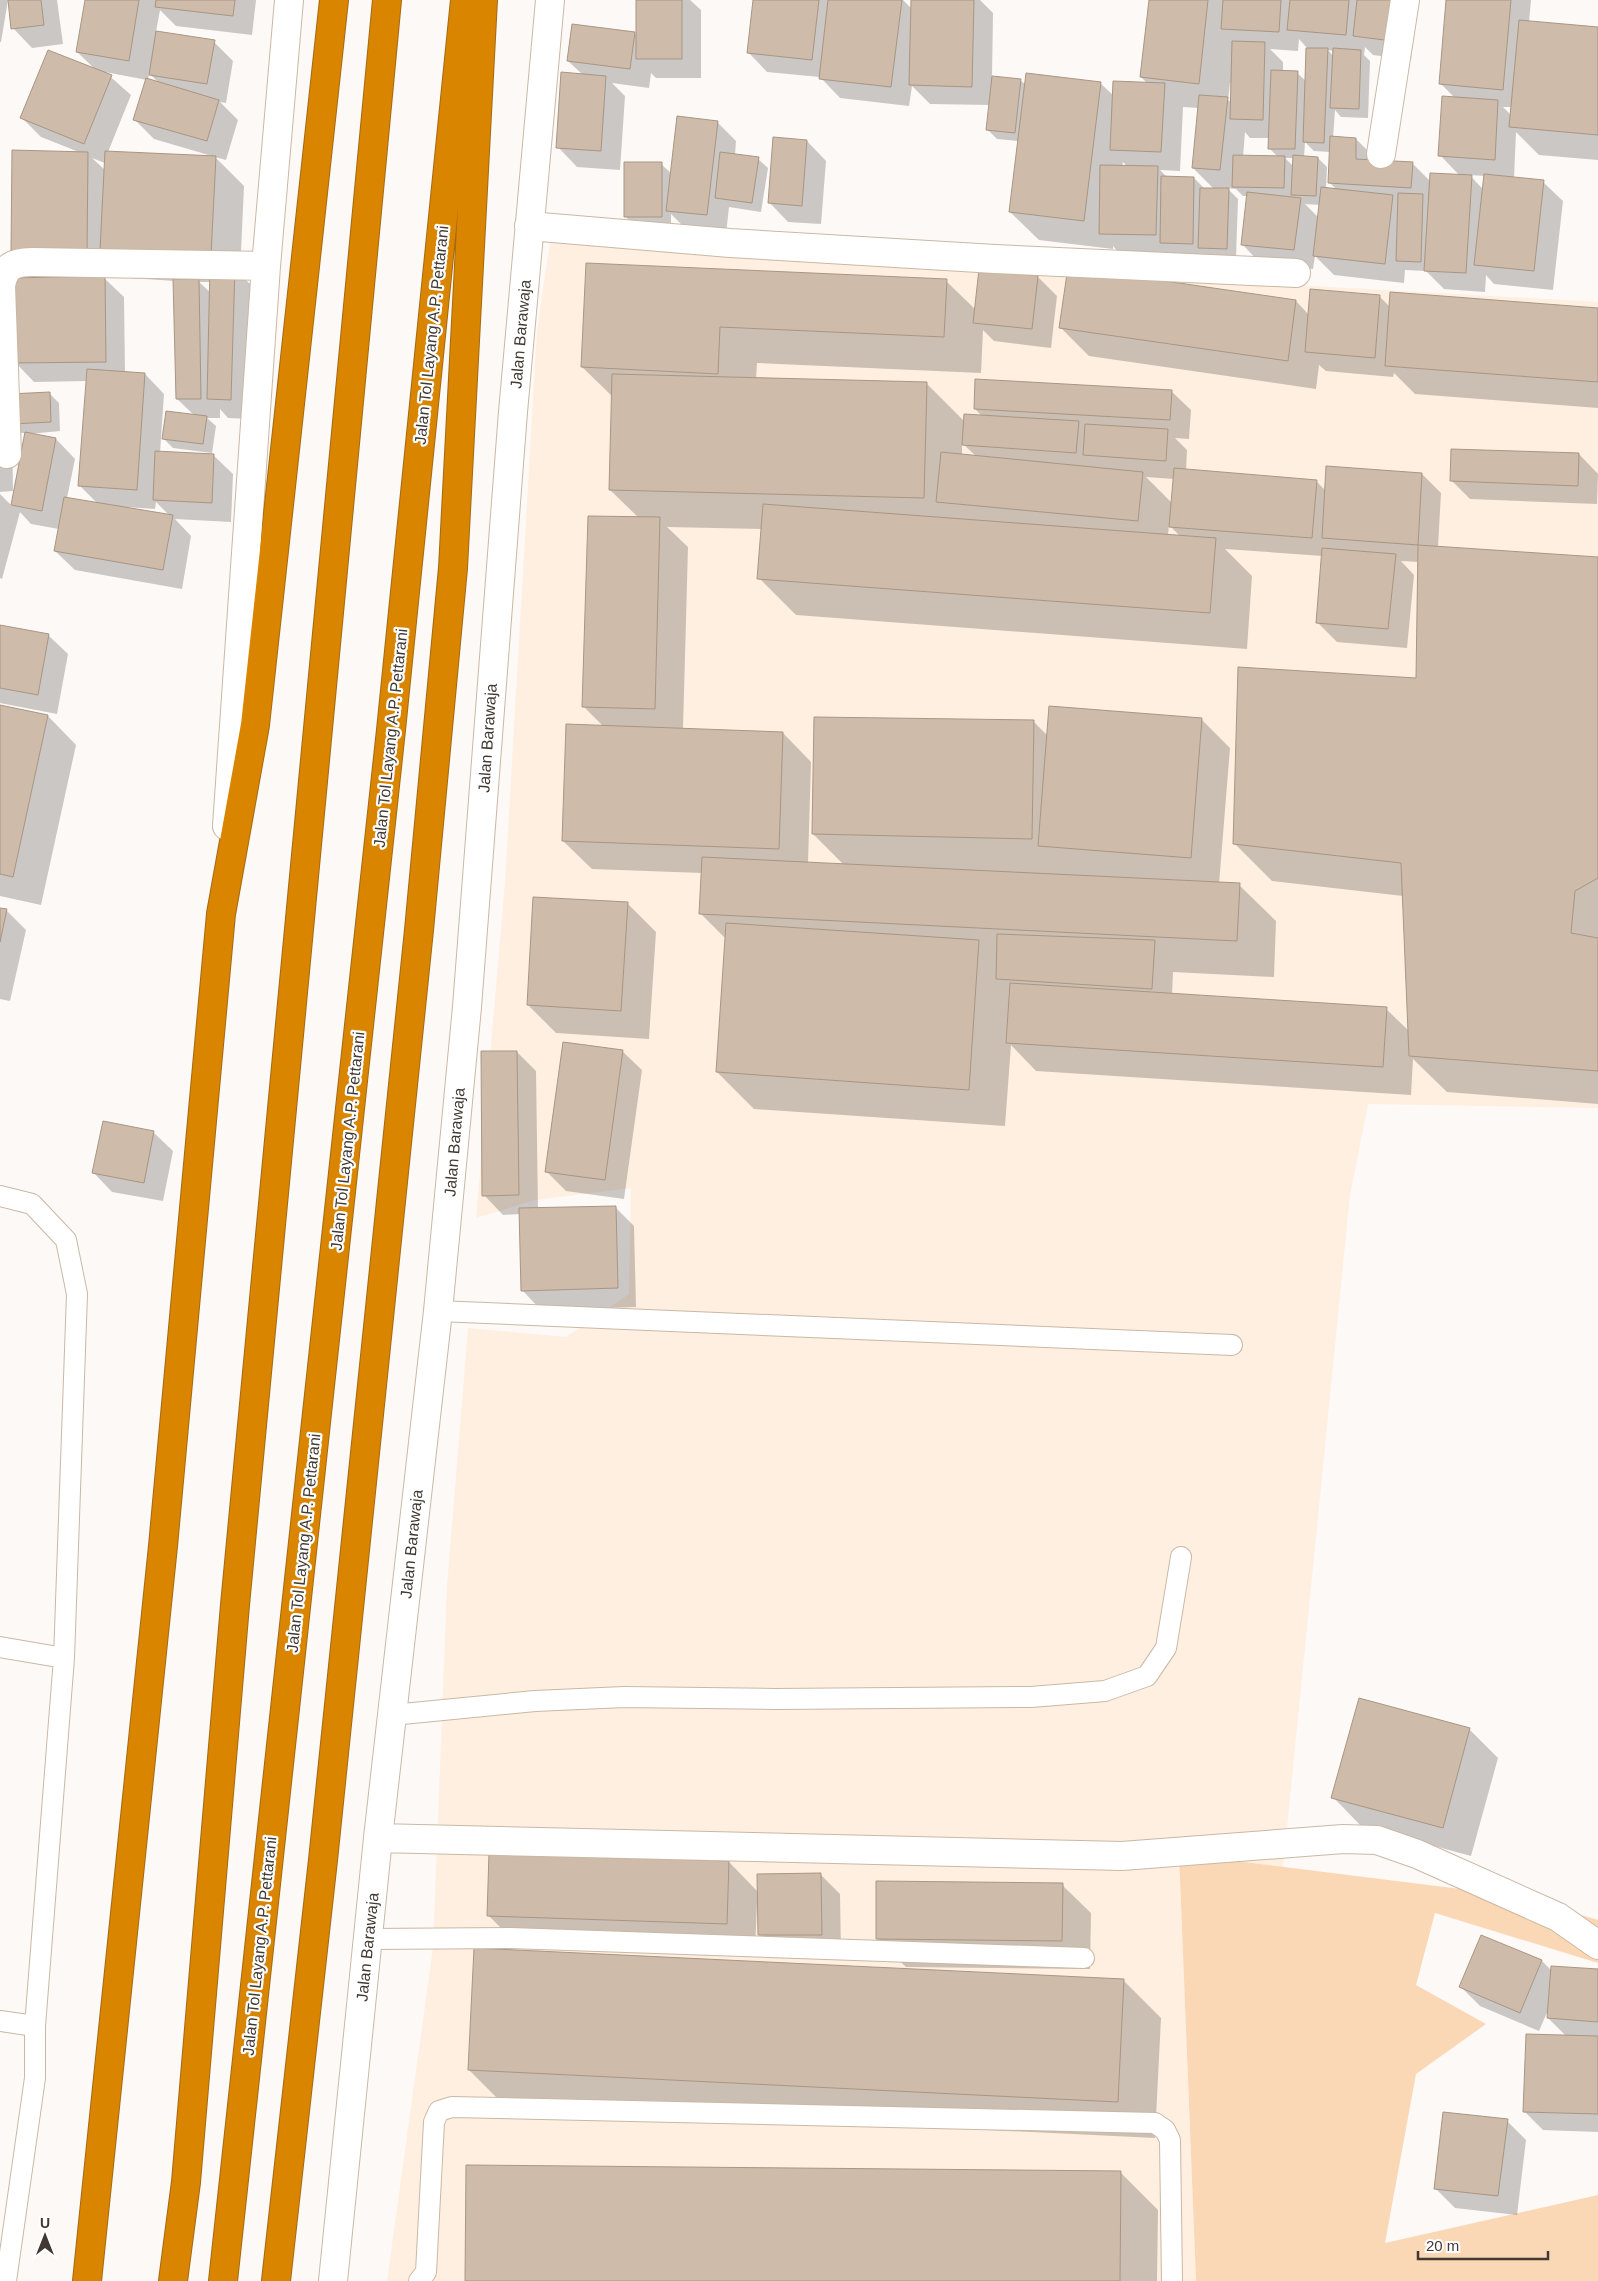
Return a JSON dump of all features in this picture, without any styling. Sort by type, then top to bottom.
[{"type":"highway","points":[[87,2281],[163,1546],[220,914],[254,725],[334,0]]},
{"type":"highway","points":[[173,2281],[186,2182],[236,1595],[387,0]]},
{"type":"highway","name":"Jalan Tol Layang A.P. Pettarani","points":[[223,2281],[391,730],[465,0]]},
{"type":"highway","points":[[276,2281],[325,1840],[417,950],[454,568],[482,0]]},
{"type":"street","points":[[220,914],[266,266],[289,0]]},
{"type":"street","name":"Jalan Barawaja","points":[[333,2281],[378,1838],[438,1310],[466,1007],[512,422],[550,0]]},
{"type":"street","points":[[1381,154],[1405,0]]},
{"type":"street","points":[[530,226],[730,243],[995,259],[1296,273]]},
{"type":"street","points":[[7,454],[0,286],[1,275],[10,265],[19,262],[266,266]]},
{"type":"street","points":[[378,1838],[1122,1856],[1344,1840],[1377,1840],[1416,1854],[1558,1917],[1598,1944]]},
{"type":"lane","points":[[0,1196],[32,1204],[66,1240],[77,1294],[64,1658],[35,2026],[35,2078],[6,2281]]},
{"type":"lane","points":[[438,1310],[1232,1345]]},
{"type":"lane","points":[[392,1715],[534,1701],[624,1697],[775,1699],[1031,1697],[1105,1691],[1147,1676],[1166,1648],[1181,1557]]},
{"type":"lane","points":[[0,1647],[64,1658]]},
{"type":"lane","points":[[368,1939],[520,1939],[1084,1958]]},
{"type":"lane","points":[[0,2020],[35,2026]]},
{"type":"lane","points":[[419,2281],[426,2272],[434,2122],[439,2111],[452,2107],[1155,2123],[1166,2130],[1170,2140],[1172,2281]]},
{"type":"shaded area","points":[[550,243],[1598,302],[1598,1108],[1368,1104],[1350,1195],[1283,1868],[1180,1882],[1196,2281],[387,2281],[433,1948],[447,1587],[468,1328],[566,1337],[629,1294],[631,1188],[535,1200],[476,1218],[505,883],[537,331]]},
{"type":"shaded area","points":[[1179,1854],[1517,1896],[1598,1920],[1598,1963],[1435,1913],[1416,1985],[1486,2024],[1416,2074],[1385,2243],[1598,2195],[1598,2281],[1196,2281]]},
{"type":"building","points":[[8,0],[41,0],[44,25],[11,29]]},
{"type":"building","points":[[85,0],[139,0],[129,61],[76,52]]},
{"type":"building","points":[[156,0],[235,0],[233,16],[155,7]]},
{"type":"building","points":[[636,0],[682,0],[682,59],[636,59]]},
{"type":"building","points":[[753,0],[819,0],[812,60],[747,53]]},
{"type":"building","points":[[828,0],[902,0],[891,87],[819,79]]},
{"type":"building","points":[[911,0],[974,0],[972,87],[909,85]]},
{"type":"building","points":[[1149,0],[1208,0],[1199,84],[1140,77]]},
{"type":"building","points":[[1223,0],[1281,0],[1279,32],[1221,29]]},
{"type":"building","points":[[1290,0],[1349,0],[1346,35],[1287,30]]},
{"type":"building","points":[[1357,0],[1397,0],[1392,41],[1353,36]]},
{"type":"building","points":[[1446,0],[1511,0],[1503,90],[1439,84]]},
{"type":"building","points":[[1519,20],[1598,27],[1598,135],[1509,127]]},
{"type":"building","points":[[572,24],[635,32],[630,69],[567,61]]},
{"type":"building","points":[[156,31],[215,40],[207,84],[149,75]]},
{"type":"building","points":[[1232,41],[1265,42],[1263,120],[1230,119]]},
{"type":"building","points":[[1306,48],[1328,48],[1324,143],[1303,142]]},
{"type":"building","points":[[1333,48],[1361,50],[1359,109],[1330,108]]},
{"type":"building","points":[[48,50],[112,75],[84,144],[20,118]]},
{"type":"building","points":[[1271,70],[1298,71],[1295,149],[1268,149]]},
{"type":"building","points":[[561,72],[606,76],[601,151],[556,148]]},
{"type":"building","points":[[1026,73],[1101,82],[1084,221],[1009,212]]},
{"type":"building","points":[[992,76],[1021,79],[1015,133],[986,130]]},
{"type":"building","points":[[146,78],[219,100],[207,141],[133,120]]},
{"type":"building","points":[[1113,81],[1165,83],[1161,152],[1110,150]]},
{"type":"building","points":[[1199,95],[1228,97],[1220,170],[1192,168]]},
{"type":"building","points":[[1442,96],[1498,100],[1495,160],[1438,156]]},
{"type":"building","points":[[677,116],[718,121],[707,215],[666,211]]},
{"type":"building","points":[[1330,136],[1356,138],[1356,159],[1413,162],[1411,188],[1328,183]]},
{"type":"building","points":[[773,137],[807,140],[802,206],[768,203]]},
{"type":"building","points":[[12,150],[88,152],[87,254],[11,253]]},
{"type":"building","points":[[105,151],[216,156],[211,255],[100,250]]},
{"type":"building","points":[[720,152],[759,157],[752,203],[715,198]]},
{"type":"building","points":[[1233,155],[1285,156],[1284,188],[1232,187]]},
{"type":"building","points":[[1293,155],[1318,157],[1316,196],[1291,195]]},
{"type":"building","points":[[624,162],[662,162],[662,217],[624,217]]},
{"type":"building","points":[[1100,165],[1158,166],[1156,235],[1099,234]]},
{"type":"building","points":[[1430,173],[1472,175],[1466,273],[1424,271]]},
{"type":"building","points":[[1484,174],[1544,180],[1534,271],[1474,265]]},
{"type":"building","points":[[1161,176],[1194,177],[1193,244],[1160,243]]},
{"type":"building","points":[[1321,187],[1393,195],[1385,264],[1313,256]]},
{"type":"building","points":[[1200,188],[1229,188],[1227,249],[1198,248]]},
{"type":"building","points":[[1247,192],[1301,198],[1294,250],[1241,245]]},
{"type":"building","points":[[1398,193],[1423,194],[1421,262],[1396,261]]},
{"type":"building","points":[[586,263],[947,279],[944,337],[720,327],[718,374],[581,367]]},
{"type":"building","points":[[210,266],[235,267],[231,400],[207,399]]},
{"type":"building","points":[[1068,267],[1296,300],[1288,361],[1059,328]]},
{"type":"building","points":[[979,269],[1038,276],[1032,329],[973,323]]},
{"type":"building","points":[[105,276],[106,362],[14,363],[11,278]]},
{"type":"building","points":[[173,279],[199,279],[201,399],[176,399]]},
{"type":"building","points":[[1310,289],[1380,295],[1375,358],[1305,352]]},
{"type":"building","points":[[1390,292],[1598,308],[1598,382],[1385,366]]},
{"type":"building","points":[[87,369],[145,373],[137,490],[78,486]]},
{"type":"building","points":[[612,374],[927,382],[924,498],[609,490]]},
{"type":"building","points":[[975,379],[1172,390],[1170,420],[974,409]]},
{"type":"building","points":[[50,392],[51,422],[11,424],[9,394]]},
{"type":"building","points":[[166,411],[207,416],[203,444],[162,439]]},
{"type":"building","points":[[964,414],[1079,421],[1076,453],[962,445]]},
{"type":"building","points":[[1085,424],[1168,429],[1166,461],[1083,455]]},
{"type":"building","points":[[25,432],[56,438],[42,511],[11,505]]},
{"type":"building","points":[[1451,449],[1579,453],[1578,486],[1450,481]]},
{"type":"building","points":[[155,451],[214,454],[212,503],[153,500]]},
{"type":"building","points":[[941,452],[1143,472],[1138,521],[936,502]]},
{"type":"building","points":[[1326,466],[1422,473],[1418,545],[1322,538]]},
{"type":"building","points":[[1174,468],[1317,480],[1312,538],[1169,527]]},
{"type":"building","points":[[64,497],[173,515],[163,570],[54,551]]},
{"type":"building","points":[[763,504],[1216,538],[1210,613],[757,579]]},
{"type":"building","points":[[588,516],[660,517],[655,709],[582,707]]},
{"type":"building","points":[[1418,545],[1598,557],[1598,878],[1575,891],[1571,933],[1598,938],[1598,1071],[1409,1056],[1401,863],[1233,844],[1238,667],[1416,678]]},
{"type":"building","points":[[1322,548],[1396,554],[1388,629],[1316,623]]},
{"type":"building","points":[[0,625],[49,634],[38,695],[0,688]]},
{"type":"building","points":[[0,705],[48,715],[13,877],[0,874]]},
{"type":"building","points":[[1049,706],[1202,718],[1191,858],[1038,846]]},
{"type":"building","points":[[814,717],[1034,720],[1032,839],[812,834]]},
{"type":"building","points":[[566,724],[783,732],[779,849],[562,841]]},
{"type":"building","points":[[702,857],[1240,883],[1237,941],[699,914]]},
{"type":"building","points":[[533,897],[628,902],[621,1011],[527,1005]]},
{"type":"building","points":[[0,908],[7,909],[0,942]]},
{"type":"building","points":[[726,923],[979,940],[969,1090],[716,1072]]},
{"type":"building","points":[[997,934],[1155,940],[1152,989],[996,979]]},
{"type":"building","points":[[1010,983],[1387,1007],[1383,1067],[1006,1043]]},
{"type":"building","points":[[563,1042],[623,1050],[605,1180],[545,1172]]},
{"type":"building","points":[[481,1051],[517,1051],[519,1195],[482,1196]]},
{"type":"building","points":[[103,1121],[154,1131],[144,1183],[92,1173]]},
{"type":"building","points":[[616,1206],[618,1288],[521,1291],[519,1208]]},
{"type":"building","points":[[1359,1698],[1470,1728],[1443,1828],[1331,1798]]},
{"type":"building","points":[[489,1853],[729,1861],[727,1924],[487,1916]]},
{"type":"building","points":[[821,1873],[822,1935],[758,1935],[757,1874]]},
{"type":"building","points":[[876,1881],[1063,1883],[1062,1941],[876,1939]]},
{"type":"building","points":[[1481,1935],[1542,1960],[1520,2013],[1459,1987]]},
{"type":"building","points":[[474,1948],[1124,1979],[1118,2102],[468,2070]]},
{"type":"building","points":[[1551,1966],[1598,1969],[1598,2022],[1547,2018]]},
{"type":"building","points":[[1526,2034],[1598,2036],[1598,2114],[1523,2112]]},
{"type":"building","points":[[1443,2112],[1508,2119],[1498,2196],[1434,2189]]},
{"type":"building","points":[[466,2165],[1121,2171],[1120,2281],[465,2281]]}]
